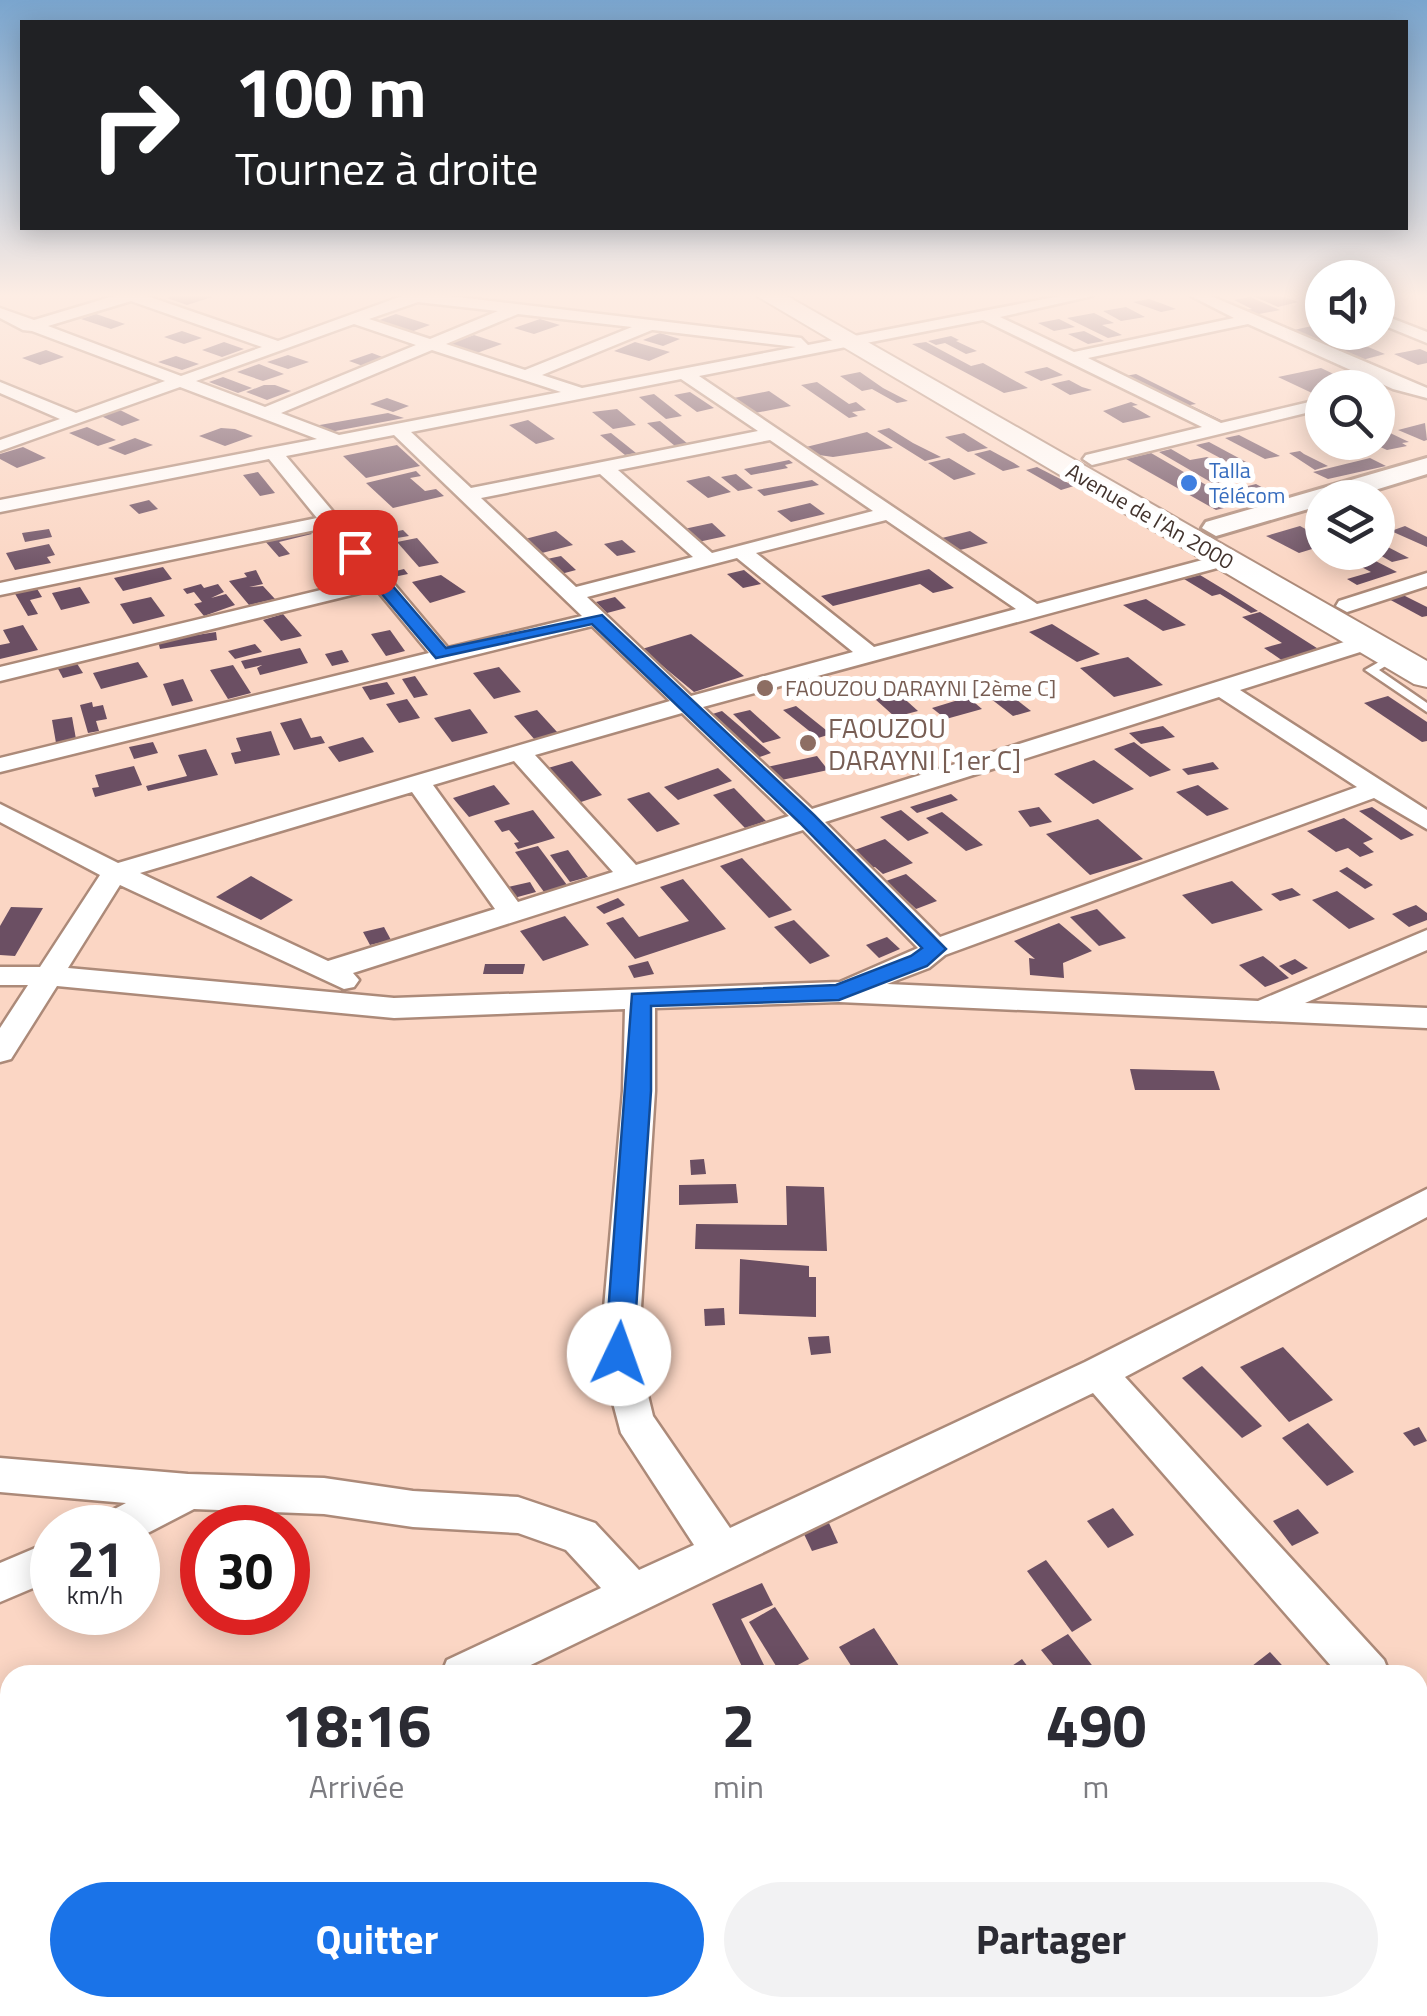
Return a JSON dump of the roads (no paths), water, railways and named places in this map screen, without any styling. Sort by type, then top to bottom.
[{"type":"main road","name":"Avenue de l'An 2000","points":[[934,390],[1427,676]]},
{"type":"main road","name":"Avenue de l'An 2000","points":[[950,390],[1092,460],[1427,649]]},
{"type":"street","points":[[7,390],[76,419]]},
{"type":"street","points":[[0,446],[154,390]]},
{"type":"street","points":[[202,390],[338,441]]},
{"type":"street","points":[[264,414],[321,390]]},
{"type":"street","points":[[571,390],[583,394]]},
{"type":"street","points":[[0,506],[603,390]]},
{"type":"street","points":[[708,390],[1033,610]]},
{"type":"street","points":[[1140,390],[1219,429]]},
{"type":"street","points":[[1092,460],[1305,408]]},
{"type":"street","points":[[398,430],[807,819],[935,949]]},
{"type":"street","points":[[466,496],[772,434]]},
{"type":"street","points":[[274,454],[442,654]]},
{"type":"street","points":[[1216,528],[1427,466]]},
{"type":"street","points":[[604,468],[708,560]]},
{"type":"street","points":[[14,486],[42,498]]},
{"type":"street","points":[[571,595],[888,513]]},
{"type":"street","points":[[0,589],[329,521]]},
{"type":"street","points":[[740,551],[868,653]]},
{"type":"street","points":[[0,1052],[115,872],[686,704],[1225,560]]},
{"type":"street","points":[[1347,606],[1427,579]]},
{"type":"street","points":[[0,674],[380,582]]},
{"type":"street","points":[[0,765],[596,618]]},
{"type":"street","points":[[328,971],[1224,690],[1380,650]]},
{"type":"street","points":[[1224,690],[1427,821]]},
{"type":"street","points":[[520,753],[632,876]]},
{"type":"street","points":[[419,783],[511,912]]},
{"type":"street","points":[[839,992],[919,961],[935,949],[1376,788]]},
{"type":"street","points":[[0,812],[115,872],[328,971],[394,1008]]},
{"type":"street","points":[[1261,1011],[1427,940]]},
{"type":"street","points":[[0,976],[49,976],[394,1008],[839,992],[1427,1018]]},
{"type":"street","points":[[640,1000],[639,1091],[619,1354],[635,1421],[724,1552]]},
{"type":"street","points":[[484,1665],[1098,1373],[1427,1202]]},
{"type":"street","points":[[1098,1373],[1359,1665]]},
{"type":"street","points":[[0,1475],[190,1491],[324,1496],[413,1509],[518,1514],[580,1536],[634,1595]]},
{"type":"street","points":[[160,1506],[190,1491]]},
{"type":"street","points":[[0,1583],[30,1570]]},
{"type":"lane","points":[[1380,650],[1371,670],[1427,708]]},
{"type":"place","name":"Talla Télécom","points":[[1189,483]]},
{"type":"place","name":"FAOUZOU DARAYNI [2ème C]","points":[[765,688]]},
{"type":"place","name":"FAOUZOU DARAYNI [1er C]","points":[[808,743]]}]
